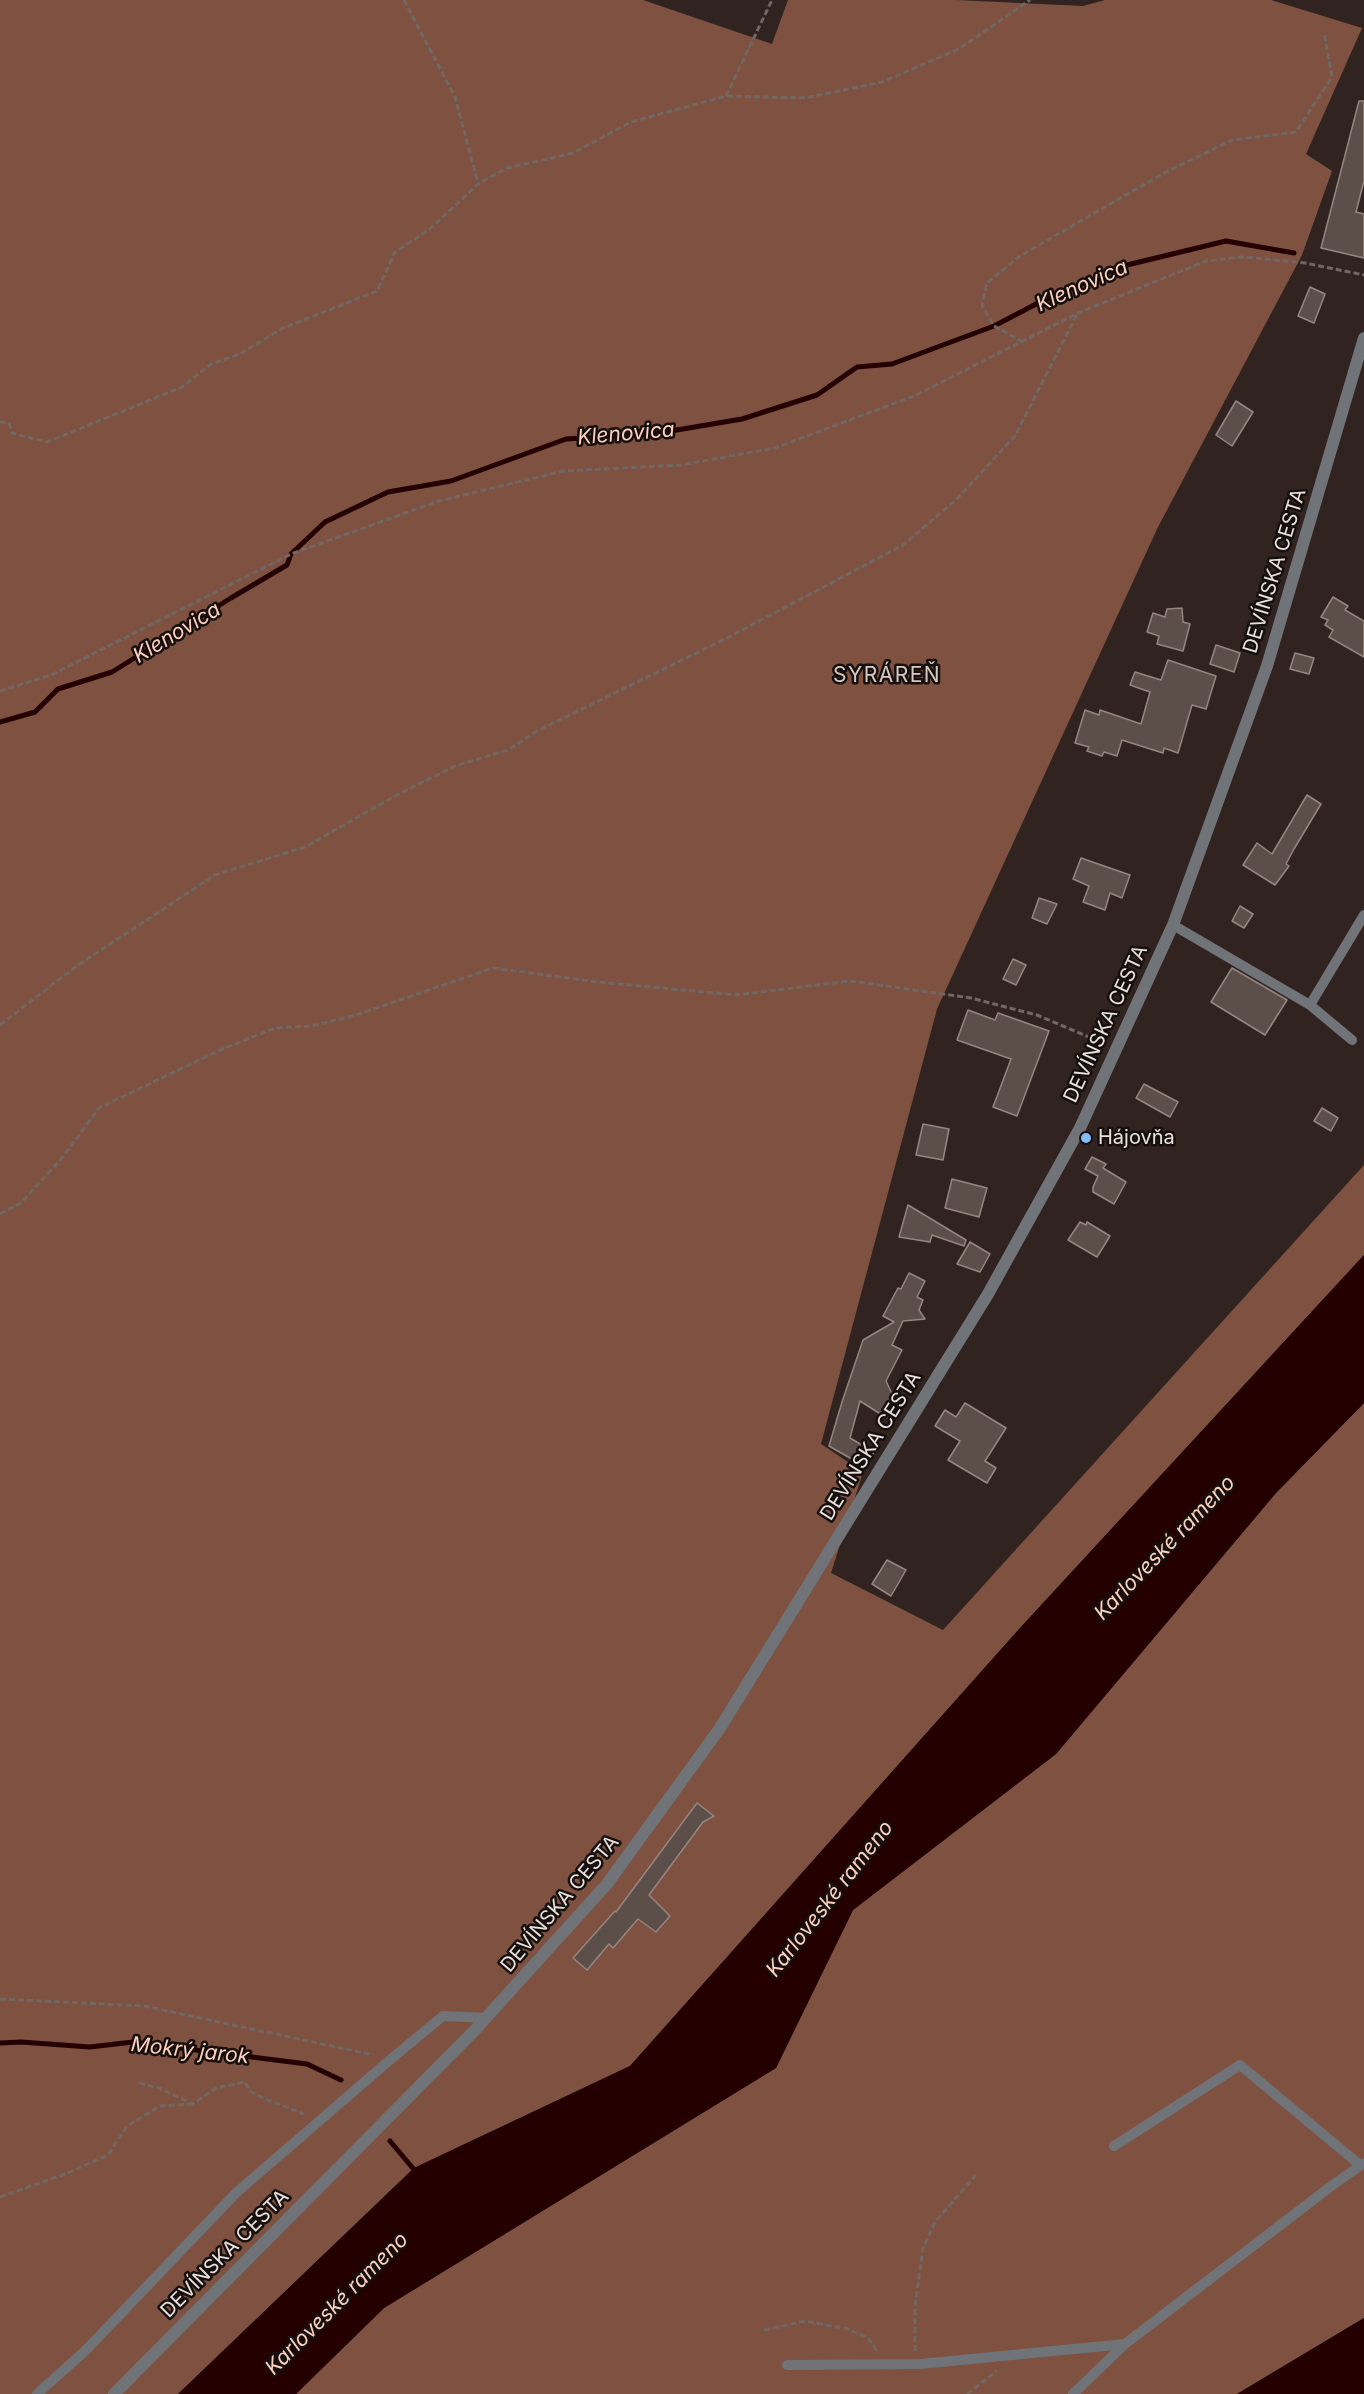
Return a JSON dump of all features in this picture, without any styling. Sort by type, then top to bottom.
[{"type":"street","name":"DEVÍNSKA CESTA","points":[[114,2394],[487,2018],[607,1884],[720,1728],[988,1294],[1080,1128],[1173,925],[1267,666],[1364,338]]},
{"type":"lane","points":[[1310,1005],[1364,915]]},
{"type":"lane","points":[[1173,925],[1310,1005],[1352,1040]]},
{"type":"lane","points":[[37,2394],[85,2351],[237,2192],[443,2016],[487,2018]]},
{"type":"lane","points":[[1073,2394],[1125,2344],[1362,2164],[1240,2065],[1114,2146]]},
{"type":"lane","points":[[787,2365],[915,2364],[1125,2344]]},
{"type":"path","points":[[404,0],[455,97],[478,184]]},
{"type":"path","points":[[726,96],[772,0]]},
{"type":"path","points":[[0,422],[9,423],[12,434],[47,442],[182,387],[211,364],[240,354],[283,328],[377,291],[395,252],[430,229],[478,184],[507,168],[573,153],[631,122],[726,96],[805,98],[882,82],[959,49],[1030,0]]},
{"type":"path","points":[[1023,342],[994,326],[982,305],[987,283],[1020,256],[1164,173],[1232,140],[1296,132],[1332,77],[1324,32]]},
{"type":"path","points":[[0,691],[51,675],[291,554],[439,501],[563,471],[681,465],[775,448],[914,396],[1078,313],[1206,261],[1240,256],[1305,263],[1364,275]]},
{"type":"path","points":[[0,1025],[78,965],[215,875],[305,847],[395,796],[455,766],[508,750],[537,731],[725,639],[903,545],[956,501],[1015,436],[1078,313]]},
{"type":"path","points":[[0,1214],[21,1203],[62,1158],[99,1108],[220,1050],[275,1028],[312,1026],[353,1016],[493,968],[597,982],[737,995],[850,981],[971,998],[1037,1015],[1118,1049]]},
{"type":"path","points":[[0,1999],[144,2006],[392,2059]]},
{"type":"path","points":[[0,2197],[65,2174],[108,2155],[127,2126],[160,2106],[193,2104],[216,2088],[245,2082],[250,2091],[265,2099],[291,2107],[320,2121]]},
{"type":"path","points":[[139,2084],[159,2088],[193,2104]]},
{"type":"path","points":[[915,2364],[915,2306],[923,2248],[935,2222],[976,2175]]},
{"type":"path","points":[[764,2331],[805,2321],[848,2329],[868,2338],[887,2365]]},
{"type":"path","points":[[968,2394],[1018,2355]]},
{"type":"shaded area","points":[[0,0],[643,0],[772,44],[788,0],[956,0],[1083,6],[1105,0],[1271,0],[1362,28],[1306,154],[1332,171],[1302,255],[1158,527],[937,1009],[821,1444],[863,1472],[831,1573],[943,1630],[1364,1165],[1364,1255],[1020,1628],[630,2066],[414,2168],[178,2394],[0,2394]]},
{"type":"shaded area","points":[[1364,1403],[1364,2318],[1237,2394],[296,2394],[384,2308],[776,2068],[853,1910],[1056,1754],[1276,1493]]},
{"type":"water","name":"Karloveské rameno","points":[[1364,1255],[1364,1403],[1276,1493],[1056,1754],[853,1910],[776,2068],[384,2308],[296,2394],[178,2394],[414,2168],[630,2066],[1020,1628]]},
{"type":"water","points":[[1364,2318],[1364,2394],[1237,2394]]},
{"type":"building","points":[[1359,101],[1364,101],[1364,181],[1356,212],[1364,214],[1364,258],[1321,248]]},
{"type":"building","points":[[1310,287],[1325,294],[1314,323],[1298,316]]},
{"type":"building","points":[[1236,401],[1253,412],[1232,446],[1216,435]]},
{"type":"building","points":[[1333,597],[1348,606],[1345,610],[1364,621],[1364,657],[1329,637],[1333,630],[1325,625],[1328,620],[1321,617]]},
{"type":"building","points":[[1182,608],[1183,622],[1190,624],[1183,651],[1157,644],[1159,636],[1147,632],[1153,613],[1165,617],[1167,609]]},
{"type":"building","points":[[1216,645],[1240,653],[1234,672],[1210,664]]},
{"type":"building","points":[[1295,653],[1314,658],[1309,674],[1290,669]]},
{"type":"building","points":[[1168,660],[1216,676],[1206,709],[1192,705],[1178,753],[1164,748],[1163,753],[1122,740],[1117,756],[1104,752],[1102,756],[1087,751],[1089,747],[1075,743],[1085,710],[1099,715],[1100,710],[1141,724],[1150,692],[1130,685],[1135,672],[1161,680]]},
{"type":"building","points":[[1307,795],[1321,804],[1286,864],[1289,866],[1275,885],[1243,865],[1257,843],[1272,854]]},
{"type":"building","points":[[1081,858],[1130,875],[1122,898],[1110,893],[1105,910],[1083,902],[1089,886],[1073,879]]},
{"type":"building","points":[[1039,898],[1057,904],[1047,924],[1032,918]]},
{"type":"building","points":[[1240,906],[1253,914],[1244,928],[1232,921]]},
{"type":"building","points":[[1013,959],[1026,965],[1016,985],[1003,979]]},
{"type":"building","points":[[1232,968],[1287,1000],[1265,1035],[1211,1002]]},
{"type":"building","points":[[968,1010],[995,1020],[998,1013],[1049,1031],[1017,1116],[993,1107],[1011,1059],[957,1040]]},
{"type":"building","points":[[1144,1084],[1178,1102],[1170,1117],[1136,1098]]},
{"type":"building","points":[[1322,1108],[1338,1118],[1331,1131],[1314,1121]]},
{"type":"building","points":[[923,1124],[949,1129],[943,1160],[916,1155]]},
{"type":"building","points":[[1092,1157],[1106,1164],[1103,1168],[1126,1182],[1114,1204],[1093,1192],[1098,1176],[1085,1169]]},
{"type":"building","points":[[952,1179],[987,1188],[979,1217],[945,1208]]},
{"type":"building","points":[[908,1205],[966,1240],[964,1246],[932,1235],[930,1242],[899,1237]]},
{"type":"building","points":[[1080,1222],[1086,1225],[1087,1222],[1110,1236],[1097,1257],[1068,1240]]},
{"type":"building","points":[[970,1242],[990,1254],[980,1272],[957,1264]]},
{"type":"building","points":[[909,1273],[925,1281],[917,1297],[923,1300],[919,1310],[925,1319],[903,1321],[892,1345],[902,1350],[886,1381],[894,1398],[904,1403],[893,1422],[860,1401],[850,1438],[874,1452],[864,1466],[829,1446],[863,1340],[894,1322],[883,1316]]},
{"type":"building","points":[[965,1403],[1006,1428],[985,1461],[996,1468],[987,1483],[948,1460],[960,1441],[935,1426],[945,1410],[956,1417]]},
{"type":"building","points":[[887,1560],[906,1570],[891,1596],[872,1584]]},
{"type":"building","points":[[697,1803],[714,1816],[703,1822],[649,1895],[670,1916],[656,1932],[638,1919],[613,1948],[609,1944],[587,1970],[573,1958],[616,1912]]},
{"type":"waterway","name":"Klenovica","points":[[0,722],[35,712],[58,689],[112,672],[287,565],[291,554],[325,522],[388,492],[451,481],[566,439],[653,434],[742,419],[817,395],[857,367],[892,364],[994,326],[1040,302],[1127,265],[1226,241],[1294,253]]},
{"type":"waterway","name":"Mokrý jarok","points":[[0,2043],[21,2042],[90,2047],[133,2042],[307,2064],[341,2080]]},
{"type":"waterway","name":"Mokrý jarok","points":[[390,2141],[416,2172]]},
{"type":"place","name":"Hájovňa","points":[[1086,1138]]},
{"type":"district","name":"SYRÁREŇ","points":[[887,676]]}]
